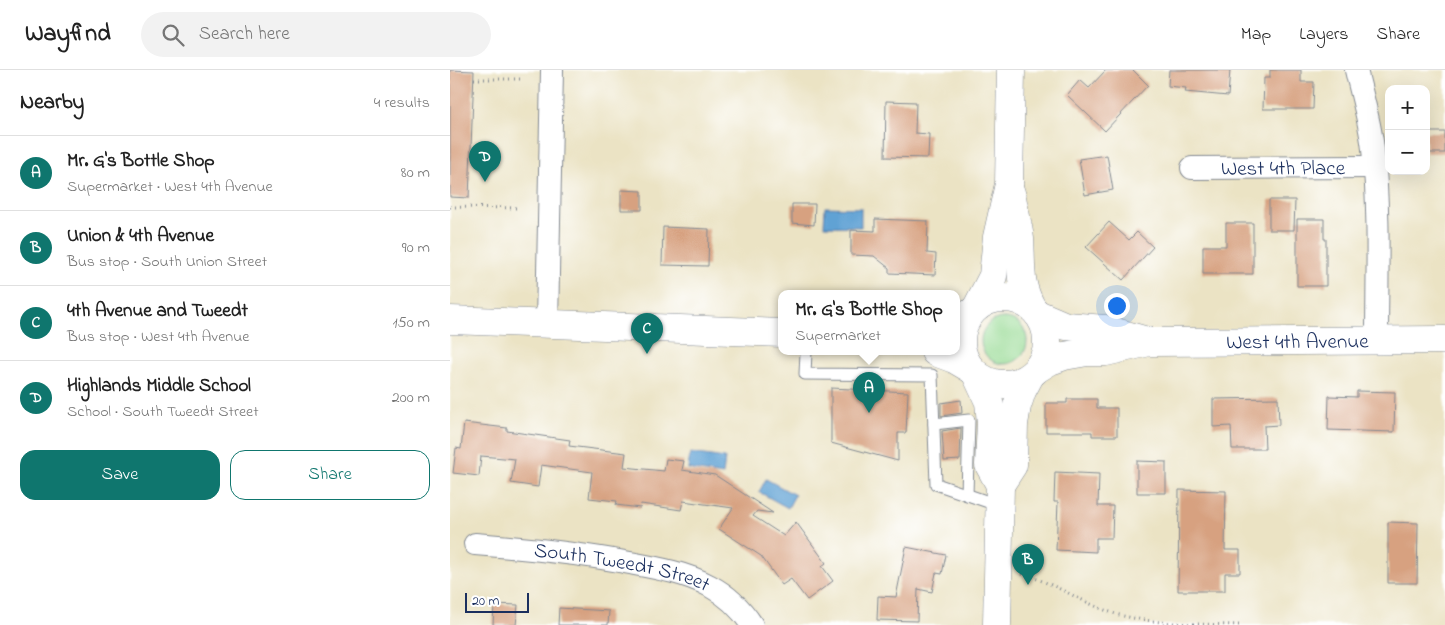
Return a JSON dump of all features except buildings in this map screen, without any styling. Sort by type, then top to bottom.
[{"type":"main road","points":[[997,625],[1000,495],[989,465],[991,423],[989,402],[964,358],[961,347],[961,335],[968,313],[993,276],[997,237],[1009,184],[1011,70]]},
{"type":"main road","points":[[1000,495],[1013,465],[1014,424],[1017,406],[1022,391],[1044,359],[1047,348],[1046,330],[1021,283],[1020,238],[1009,184]]},
{"type":"main road","points":[[968,313],[987,301],[999,298],[1010,298],[1022,302],[1035,311]]},
{"type":"main road","name":"West 4th Avenue","points":[[1035,311],[1066,326],[1104,329],[1149,342]]},
{"type":"main road","points":[[450,320],[778,332]]},
{"type":"main road","name":"West 4th Avenue","points":[[1034,372],[1064,356],[1087,352],[1106,352],[1149,342],[1445,340]]},
{"type":"main road","points":[[943,355],[954,359],[987,381],[1000,384],[1009,383],[1034,372]]},
{"type":"street","points":[[547,324],[552,70]]},
{"type":"street","points":[[1356,70],[1369,126],[1375,167],[1377,341]]},
{"type":"street","name":"West 4th Place","points":[[1192,168],[1375,167]]},
{"type":"street","name":"South Tweedt Street","points":[[475,544],[601,557],[684,575],[712,587],[744,613],[752,625]]},
{"type":"lane","points":[[806,355],[805,374],[932,374],[936,484],[968,495],[1000,495]]},
{"type":"lane","points":[[934,424],[969,420],[968,495]]},
{"type":"path","points":[[474,79],[521,79]]},
{"type":"path","points":[[450,207],[519,208]]},
{"type":"path","points":[[998,567],[1030,576],[1119,615],[1176,623],[1242,625]]},
{"type":"green space","points":[[999,318],[1009,318],[1021,324],[1026,332],[1026,350],[1021,358],[1013,363],[999,364],[991,361],[984,354],[981,346],[981,336],[984,328],[991,321]]},
{"type":"water","points":[[825,207],[861,208],[861,227],[824,226]]},
{"type":"water","points":[[690,453],[725,458],[723,475],[688,469]]},
{"type":"water","points":[[766,479],[795,495],[788,508],[759,492]]},
{"type":"place","name":"Highlands Middle School","points":[[485,182]]},
{"type":"place","name":"4th Avenue and Tweedt","points":[[647,354]]},
{"type":"place","name":"Mr. G's Bottle Shop","points":[[869,413]]},
{"type":"place","name":"Union & 4th Avenue","points":[[1028,585]]}]
